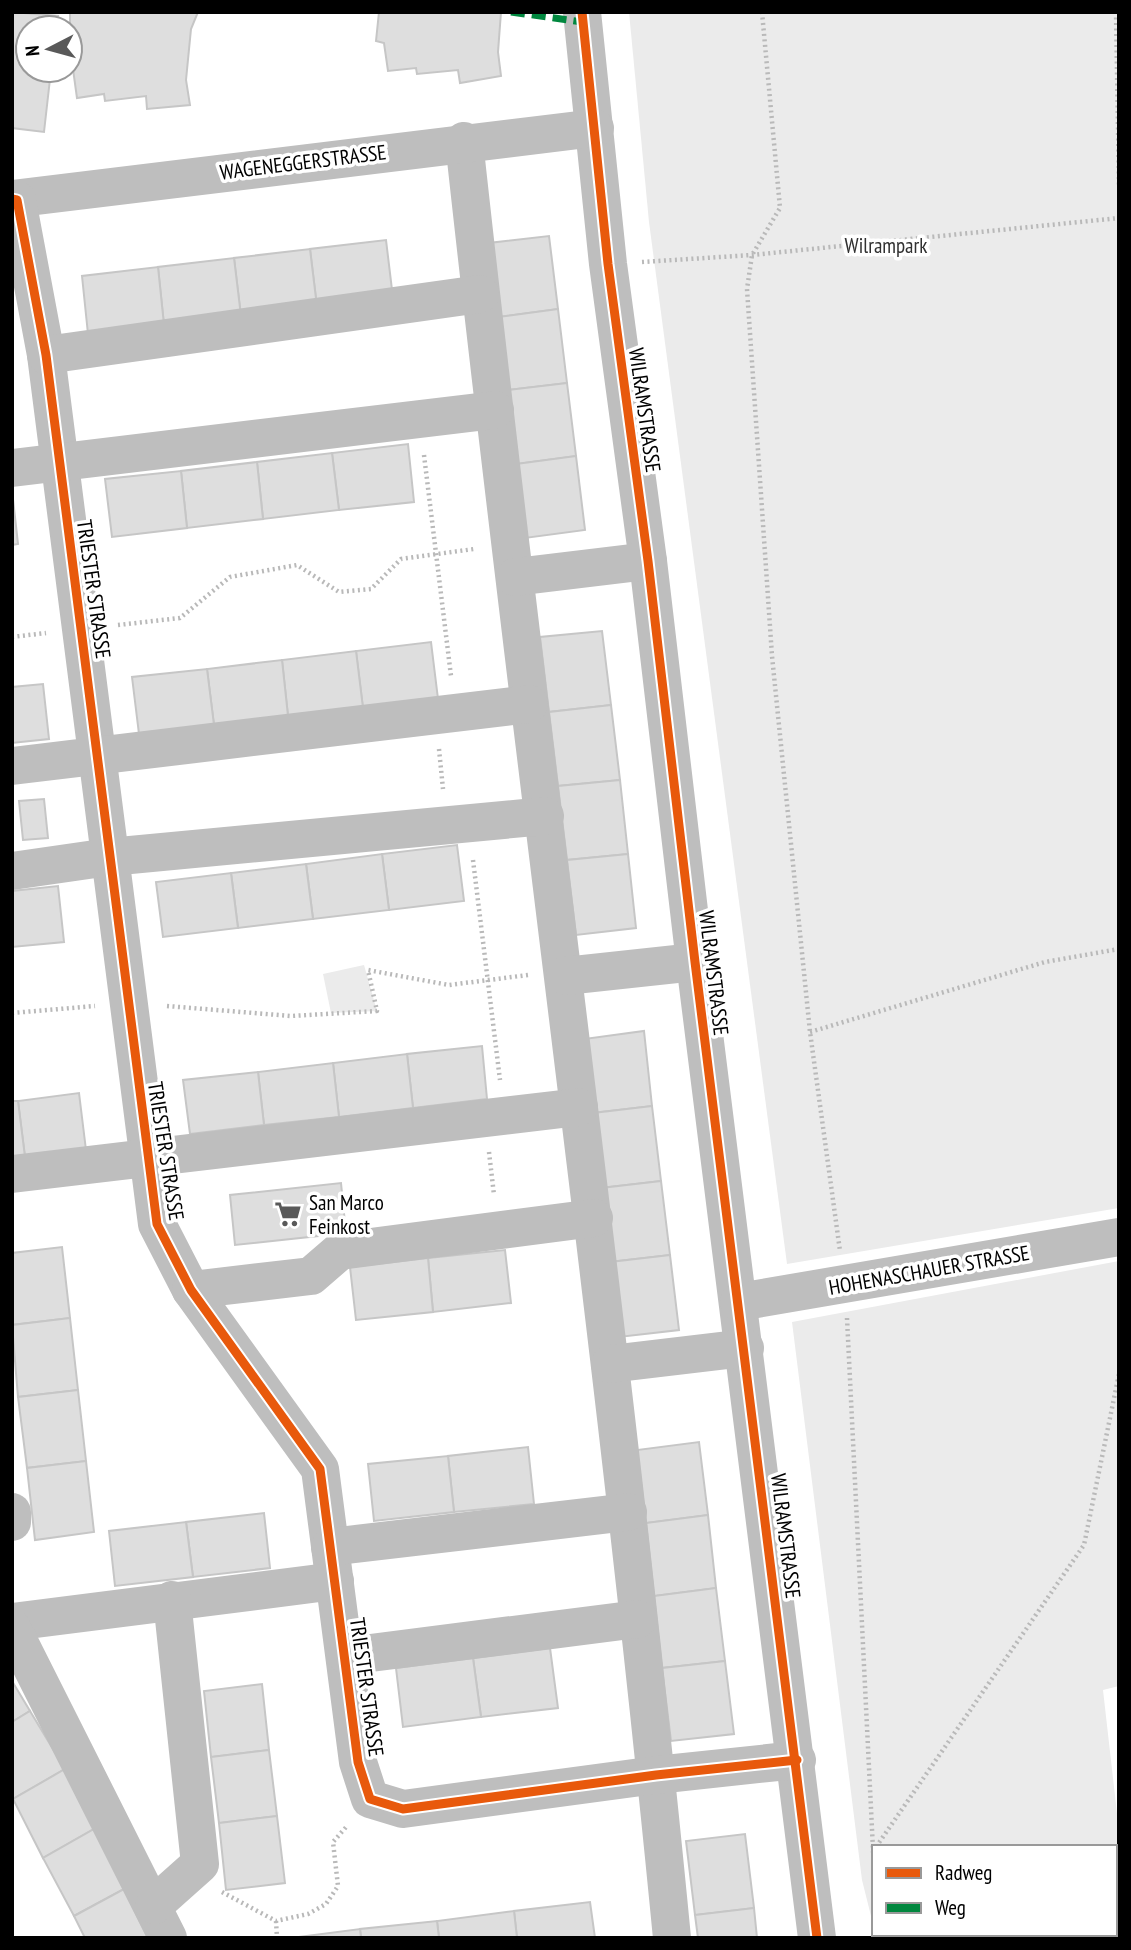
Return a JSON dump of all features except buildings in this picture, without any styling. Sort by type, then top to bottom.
[{"type":"street","name":"WILRAMSTRASSE","points":[[582,12],[608,264],[648,561],[695,962],[797,1760],[817,1938]]},
{"type":"street","name":"WAGENEGGERSTRASSE","points":[[15,199],[464,141],[595,128]]},
{"type":"street","points":[[464,141],[529,704],[594,1218],[628,1512],[672,1938]]},
{"type":"street","name":"TRIESTER STRASSE","points":[[15,199],[46,355],[146,1156],[157,1224],[191,1290],[320,1469],[358,1762],[370,1799]]},
{"type":"street","points":[[46,355],[480,294]]},
{"type":"street","points":[[12,468],[495,410]]},
{"type":"street","points":[[513,560],[648,561]]},
{"type":"street","points":[[12,766],[529,704]]},
{"type":"street","points":[[12,871],[109,857],[545,816]]},
{"type":"street","points":[[564,973],[695,962]]},
{"type":"street","points":[[12,1174],[146,1156],[579,1107]]},
{"type":"street","points":[[191,1290],[311,1276],[340,1251],[594,1218]]},
{"type":"street","name":"HOHENASCHAUER STRASSE","points":[[739,1303],[1119,1237]]},
{"type":"street","points":[[610,1364],[745,1348]]},
{"type":"street","points":[[12,1512],[12,1522]]},
{"type":"street","points":[[12,1622],[172,1600],[333,1564],[628,1512]]},
{"type":"street","points":[[12,1628],[161,1921],[200,1864],[172,1600]]},
{"type":"street","points":[[346,1656],[638,1619]]},
{"type":"street","points":[[370,1799],[403,1809],[656,1775],[797,1760]]},
{"type":"path","points":[[762,12],[780,208],[752,255],[747,289],[771,643],[810,1032],[845,1285],[874,1845]]},
{"type":"path","points":[[1116,12],[1119,185]]},
{"type":"path","points":[[608,264],[752,255],[1119,218]]},
{"type":"path","points":[[125,624],[180,618],[230,577],[297,565],[339,592],[371,589],[401,559],[513,560]]},
{"type":"path","points":[[810,1032],[1045,962],[1119,949]]},
{"type":"path","points":[[12,1013],[127,1003],[291,1016],[377,1011],[368,970],[449,985],[564,973]]},
{"type":"path","points":[[877,1845],[1084,1545],[1119,1374]]},
{"type":"path","points":[[200,1864],[223,1894],[276,1920],[308,1914],[326,1904],[338,1886],[334,1842],[370,1799]]},
{"type":"path","points":[[276,1920],[277,1938]]},
{"type":"green space","name":"Wilrampark","points":[[629,12],[1119,12],[1119,1208],[787,1264],[649,222]]},
{"type":"green space","points":[[364,965],[377,1011],[331,1013],[323,974]]},
{"type":"green space","points":[[1119,1261],[1119,1686],[1103,1690],[1119,1831],[1119,1938],[876,1938],[1117,1936],[1117,1845],[872,1845],[872,1920],[862,1880],[792,1322]]},
{"type":"marked path","points":[[511,12],[583,22]]},
{"type":"cycle path","points":[[582,12],[608,264],[648,561],[695,962],[817,1938]]},
{"type":"cycle path","points":[[12,199],[17,200],[46,355],[157,1224],[191,1290],[320,1469],[358,1762],[370,1799],[403,1809],[656,1775],[797,1760]]},
{"type":"place","name":"San Marco Feinkost","points":[[288,1214]]}]
